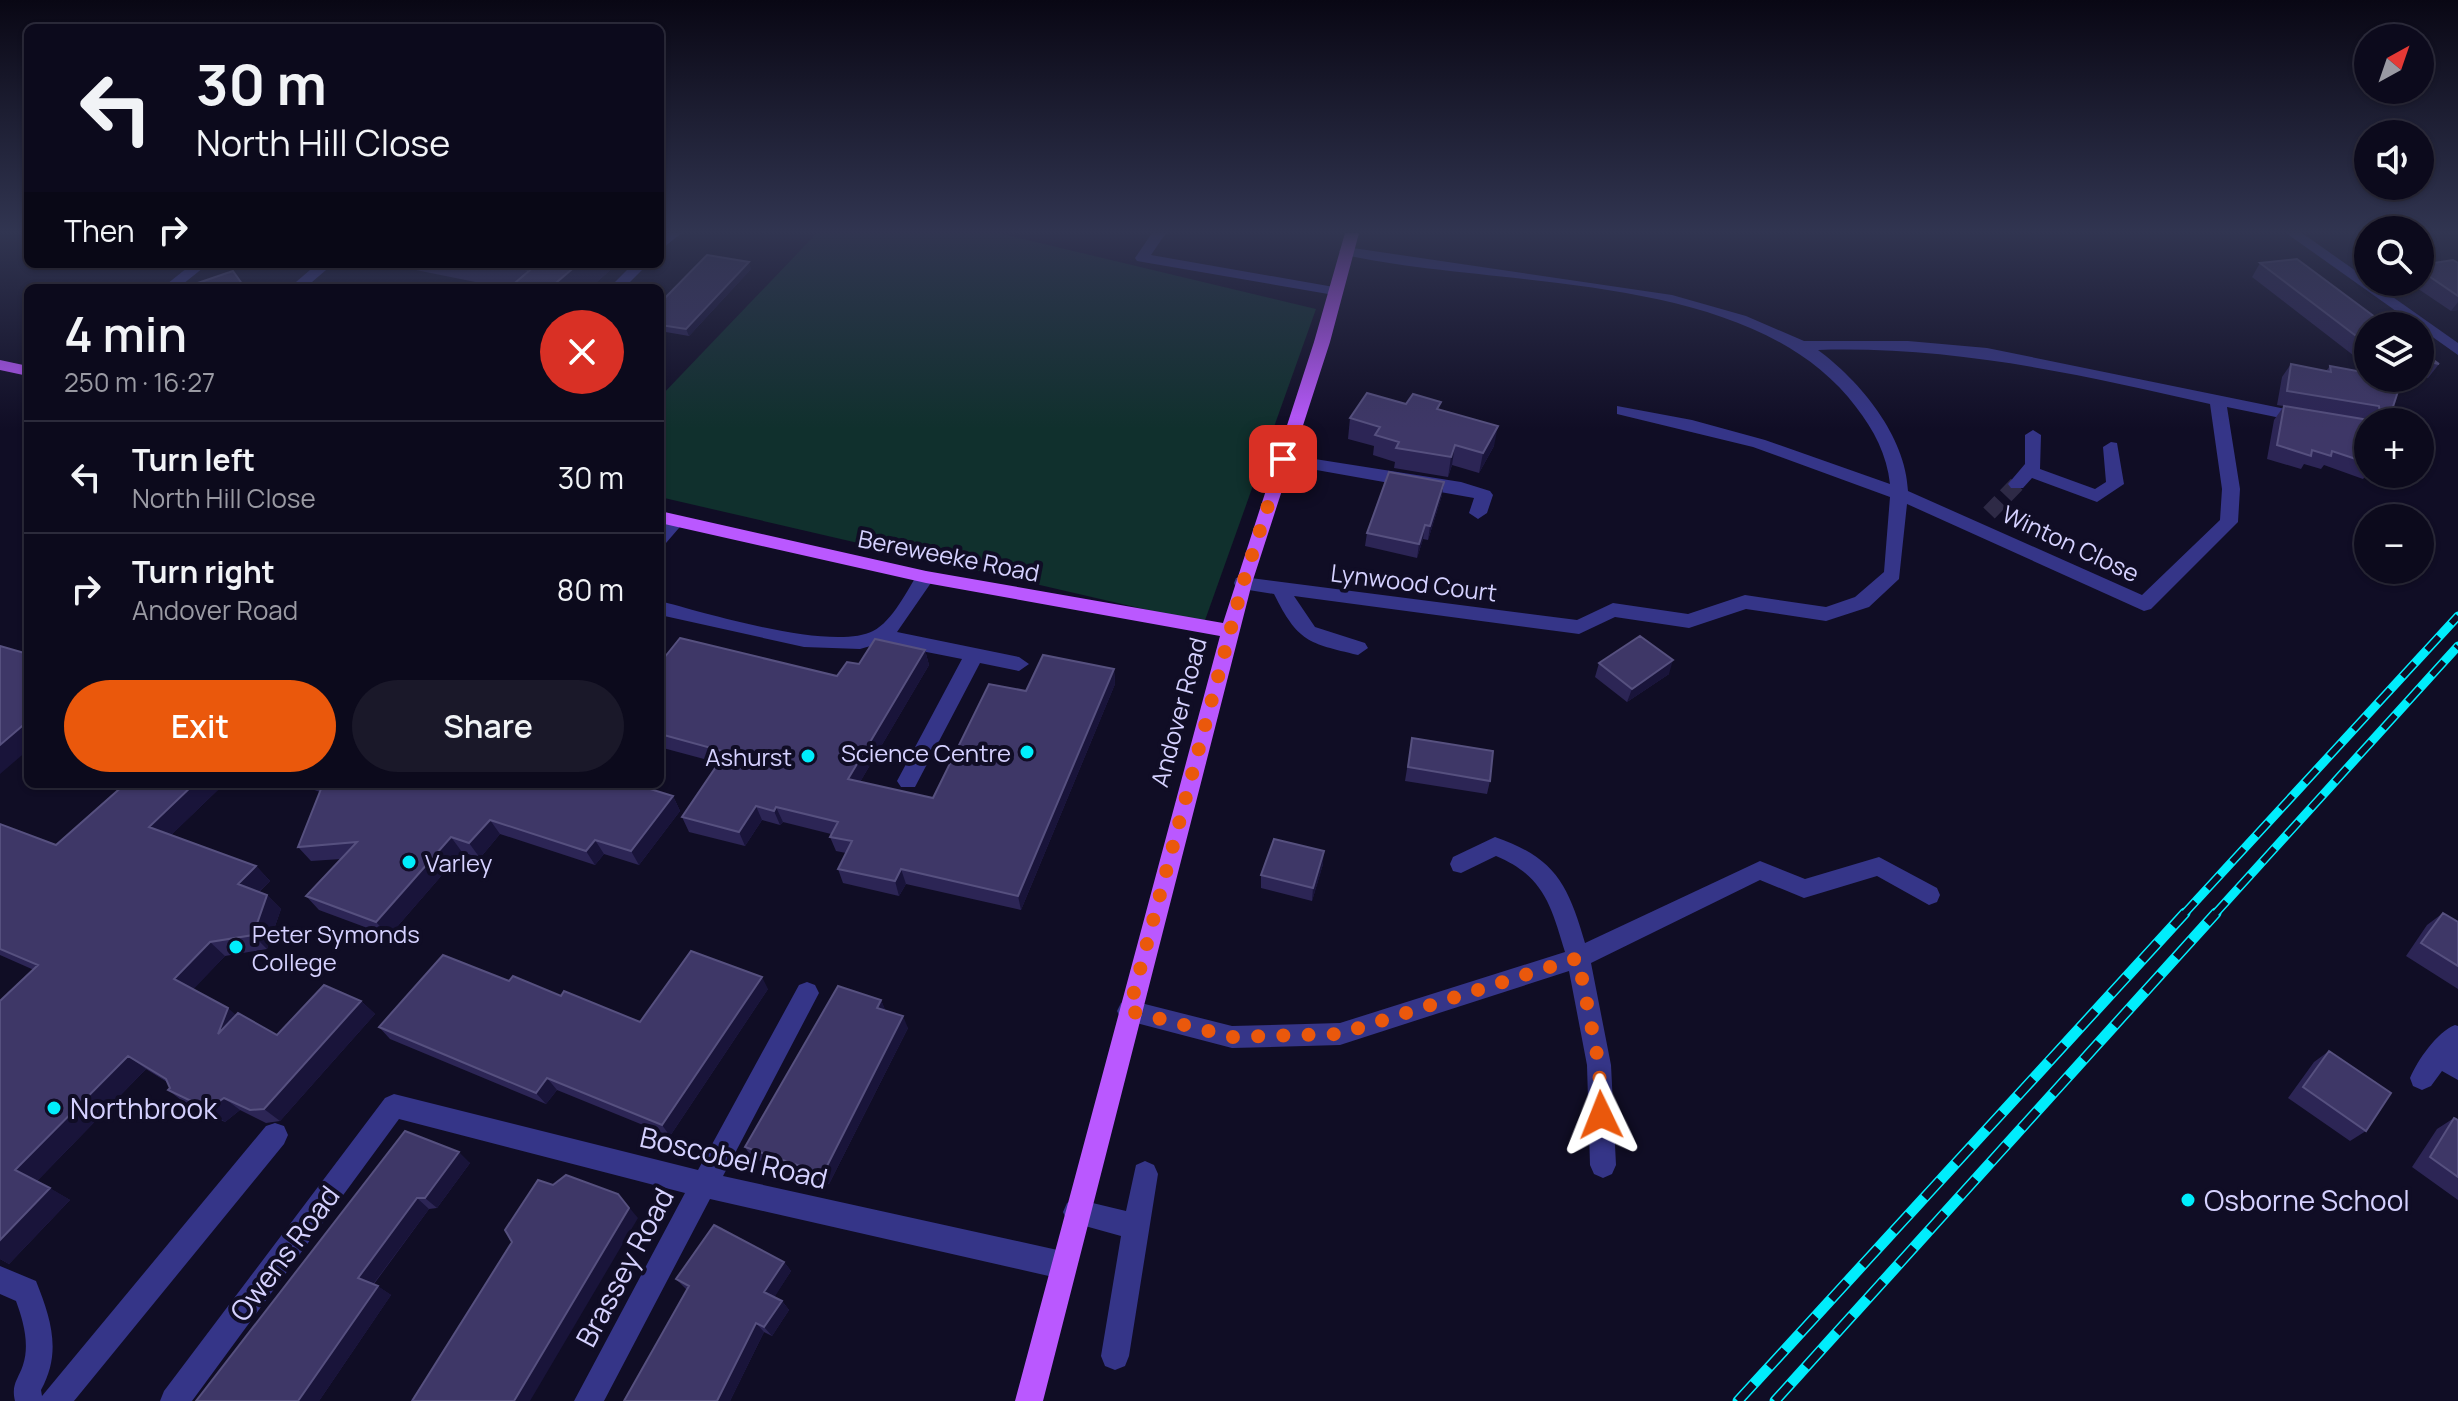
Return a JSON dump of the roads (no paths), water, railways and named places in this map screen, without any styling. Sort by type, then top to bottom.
[{"type":"main road","name":"Andover Road","points":[[1029,1401],[1062,1265],[1243,583],[1322,342],[1332,298]]},
{"type":"main road","points":[[0,365],[24,370]]},
{"type":"main road","name":"Bereweeke Road","points":[[668,519],[926,577],[1231,631]]},
{"type":"street","points":[[1668,298],[1692,304],[1802,346],[1819,358],[1863,404],[1895,459],[1899,491]]},
{"type":"street","points":[[2385,298],[2458,350]]},
{"type":"street","points":[[1802,346],[1868,343],[1920,345],[2015,357],[2218,403],[2323,421]]},
{"type":"street","name":"Winton Close","points":[[1623,410],[1697,423],[1983,519],[2144,604],[2229,522],[2231,489],[2218,403]]},
{"type":"street","points":[[2033,435],[2034,465],[2023,478],[2097,496],[2115,484],[2111,447]]},
{"type":"street","points":[[1283,459],[1461,488],[1484,495],[1478,513]]},
{"type":"street","name":"Lynwood Court","points":[[1243,583],[1579,627],[1613,610],[1689,621],[1745,602],[1826,614],[1862,602],[1893,574],[1899,491]]},
{"type":"street","points":[[882,636],[926,577]]},
{"type":"street","points":[[1281,589],[1299,625],[1310,636],[1358,648]]},
{"type":"street","points":[[664,609],[786,637],[846,644],[882,636],[1019,664]]},
{"type":"street","points":[[908,781],[974,655]]},
{"type":"street","points":[[1461,864],[1495,846],[1527,859],[1560,897],[1578,958],[1599,1065],[1603,1165]]},
{"type":"street","points":[[1129,1011],[1232,1037],[1340,1034],[1578,958],[1760,870],[1804,889],[1879,866],[1929,895]]},
{"type":"street","name":"Brassey Road","points":[[588,1401],[807,993]]},
{"type":"street","points":[[2422,1078],[2451,1053]]},
{"type":"street","name":"Boscobel Road","points":[[394,1106],[704,1185],[1062,1265]]},
{"type":"street","name":"Owens Road","points":[[174,1401],[394,1106]]},
{"type":"street","points":[[55,1401],[275,1135]]},
{"type":"street","points":[[1115,1356],[1145,1174]]},
{"type":"street","points":[[1076,1212],[1137,1227]]},
{"type":"street","points":[[0,1280],[26,1291],[41,1324],[36,1374],[26,1388],[29,1401]]},
{"type":"tunnel","points":[[1989,513],[2017,484]]},
{"type":"railway","points":[[2183,915],[2458,616]]},
{"type":"railway","points":[[2214,915],[2458,646]]},
{"type":"railway","points":[[1738,1401],[2185,913]]},
{"type":"railway","points":[[1775,1401],[2216,913]]},
{"type":"place","name":"Science Centre","points":[[1027,752]]},
{"type":"place","name":"Ashurst","points":[[808,756]]},
{"type":"place","name":"Varley","points":[[409,862]]},
{"type":"place","name":"Peter Symonds College","points":[[236,947]]},
{"type":"place","name":"Northbrook","points":[[54,1108]]},
{"type":"place","name":"Osborne School","points":[[2188,1200]]}]
